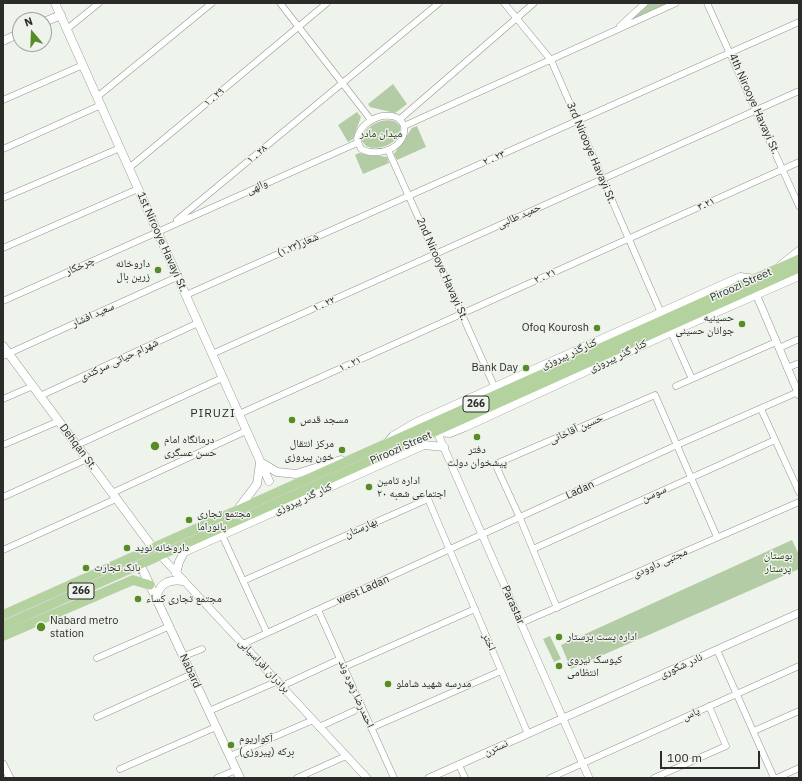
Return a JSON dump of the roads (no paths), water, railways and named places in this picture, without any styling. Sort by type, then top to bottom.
[{"type":"main road","name":"1st Nirooye Havayi St.","points":[[55,3],[269,481]]},
{"type":"main road","points":[[52,18],[60,15]]},
{"type":"main road","points":[[775,270],[799,251]]},
{"type":"main road","name":"Piroozi Street","points":[[3,615],[799,259]]},
{"type":"main road","name":"Piroozi Street","points":[[3,626],[278,502],[667,331],[799,268]]},
{"type":"main road","points":[[667,331],[799,276]]},
{"type":"main road","name":"کنارگذر پیروزی","points":[[388,443],[393,436],[415,423],[740,277],[756,279]]},
{"type":"main road","name":"Dehqan St.","points":[[3,346],[6,355],[33,386],[153,548]]},
{"type":"main road","points":[[535,377],[558,360]]},
{"type":"main road","points":[[433,423],[437,432]]},
{"type":"main road","name":"کنار گذر پیروزی","points":[[176,573],[178,562],[184,552],[424,445],[444,447]]},
{"type":"main road","points":[[238,510],[257,484],[260,462],[277,472],[296,474],[362,454]]},
{"type":"main road","points":[[273,512],[278,502],[288,506]]},
{"type":"main road","points":[[153,548],[160,555]]},
{"type":"main road","name":"Nabard","points":[[140,564],[240,778]]},
{"type":"main road","points":[[3,636],[133,580],[150,585]]},
{"type":"main road","points":[[156,597],[160,586],[165,582],[171,580],[184,581]]},
{"type":"main road","points":[[46,606],[63,610]]},
{"type":"main road","points":[[16,631],[24,617]]},
{"type":"street","points":[[67,29],[99,3]]},
{"type":"street","points":[[3,149],[99,101],[212,3]]},
{"type":"street","points":[[280,3],[371,120]]},
{"type":"street","name":"۱ . ۲۹","points":[[129,168],[327,3]]},
{"type":"street","name":"۱ . ۲۸","points":[[171,225],[439,3]]},
{"type":"street","name":"3rd Nirooye Havayi St.","points":[[504,3],[551,60],[661,313]]},
{"type":"street","points":[[400,119],[534,3]]},
{"type":"street","points":[[615,30],[645,3]]},
{"type":"street","points":[[404,126],[676,3]]},
{"type":"street","name":"4th Nirooye Havayi St.","points":[[706,3],[757,110],[799,204]]},
{"type":"street","name":"۲ . ۲۳","points":[[410,195],[799,22]]},
{"type":"street","points":[[3,100],[83,65]]},
{"type":"street","name":"حمید طالبی","points":[[436,254],[799,91]]},
{"type":"street","points":[[386,116],[400,119],[404,126],[404,134],[401,140],[388,150],[380,153],[369,152],[361,149],[357,143],[357,136],[360,130],[371,120],[386,116]]},
{"type":"street","name":"والهی","points":[[157,231],[357,143]]},
{"type":"street","points":[[3,198],[120,148]]},
{"type":"street","name":"2nd Nirooye Havayi St.","points":[[388,150],[410,195],[494,388]]},
{"type":"street","name":"۳.۲۱","points":[[629,239],[799,162]]},
{"type":"street","points":[[3,248],[138,189]]},
{"type":"street","name":"شعار(۱.۲۳)","points":[[186,295],[410,195]]},
{"type":"street","name":"چرخکار","points":[[3,301],[157,231]]},
{"type":"street","name":"۲ . ۲۱","points":[[462,314],[629,239]]},
{"type":"street","name":"۱ . ۲۲","points":[[212,354],[436,254]]},
{"type":"street","name":"سعید افشار","points":[[6,355],[177,277]]},
{"type":"street","points":[[717,537],[677,445],[798,394],[756,294]]},
{"type":"street","name":"۱ . ۲۱","points":[[239,414],[462,314]]},
{"type":"street","name":"شهرام حیاتی سرکندی","points":[[40,396],[198,323]]},
{"type":"street","points":[[667,331],[692,379]]},
{"type":"street","points":[[676,386],[777,345],[799,339]]},
{"type":"street","points":[[787,368],[799,363]]},
{"type":"street","points":[[76,445],[222,378]]},
{"type":"street","points":[[3,399],[33,386]]},
{"type":"street","name":"حسین آقاخانی","points":[[520,518],[497,465],[505,460],[655,395],[677,445]]},
{"type":"street","points":[[761,409],[799,492]]},
{"type":"street","points":[[3,445],[59,421]]},
{"type":"street","points":[[3,550],[246,431]]},
{"type":"street","name":"Parastar","points":[[437,432],[589,778]]},
{"type":"street","name":"سوسن","points":[[533,549],[690,477],[776,440]]},
{"type":"street","name":"Ladan","points":[[483,535],[677,445]]},
{"type":"street","points":[[3,497],[87,459]]},
{"type":"street","name":"بهارستان","points":[[243,581],[424,499],[429,501],[450,550]]},
{"type":"street","name":"مجتبی داوودی","points":[[521,623],[799,502]]},
{"type":"street","points":[[520,518],[557,608]]},
{"type":"street","points":[[222,535],[267,633]]},
{"type":"street","name":"west Ladan","points":[[243,644],[483,535]]},
{"type":"street","name":"اختر","points":[[450,550],[528,734]]},
{"type":"street","name":"برادران افراسیابی","points":[[160,555],[366,778]]},
{"type":"street","points":[[344,667],[475,609]]},
{"type":"street","name":"احمدرضا زهره وند","points":[[318,610],[394,778]]},
{"type":"street","name":"نادر شکوری","points":[[563,718],[799,613]]},
{"type":"street","points":[[97,658],[170,626]]},
{"type":"street","points":[[184,656],[202,649]]},
{"type":"street","points":[[717,650],[775,778],[799,768]]},
{"type":"street","points":[[209,711],[340,659]]},
{"type":"street","name":"یاس","points":[[550,778],[799,666]]},
{"type":"street","points":[[371,728],[501,672]]},
{"type":"street","points":[[97,717],[192,674]]},
{"type":"street","points":[[654,778],[726,746],[709,706]]},
{"type":"street","points":[[319,727],[354,711]]},
{"type":"street","points":[[754,731],[799,711]]},
{"type":"street","name":"نسترن","points":[[429,778],[563,718]]},
{"type":"street","points":[[230,756],[313,720]]},
{"type":"street","points":[[120,769],[216,727]]},
{"type":"street","points":[[297,778],[346,756]]},
{"type":"street","points":[[3,764],[10,778]]},
{"type":"street","points":[[459,765],[465,778]]},
{"type":"street","points":[[217,778],[236,770]]},
{"type":"place","name":"داروخانه زرین بال","points":[[158,270]]},
{"type":"place","name":"حسینیه جوانان حسینی","points":[[742,324]]},
{"type":"place","name":"Ofoq Kourosh","points":[[597,328]]},
{"type":"place","name":"Bank Day","points":[[526,368]]},
{"type":"place","name":"مسجد قدس","points":[[292,420]]},
{"type":"place","name":"دفتر پیشخوان دولت","points":[[477,437]]},
{"type":"place","name":"درمانگاه امام حسن عسگری","points":[[155,446]]},
{"type":"place","name":"مرکز انتقال خون پیروزی","points":[[342,450]]},
{"type":"place","name":"اداره تامین اجتماعی شعبه ۲۰","points":[[369,487]]},
{"type":"place","name":"مجتمع تجاری پانوراما","points":[[189,520]]},
{"type":"place","name":"داروخانه نوید","points":[[127,548]]},
{"type":"place","name":"بانک تجارت","points":[[86,568]]},
{"type":"place","name":"مجتمع تجاری کساء","points":[[138,599]]},
{"type":"place","name":"Nabard metro station","points":[[41,627]]},
{"type":"place","name":"اداره پست پرستار","points":[[559,637]]},
{"type":"place","name":"کیوسک نیروی انتظامی","points":[[559,666]]},
{"type":"place","name":"مدرسه شهید شاملو","points":[[388,684]]},
{"type":"place","name":"آکواریوم برکه (پیروزی)","points":[[231,745]]},
{"type":"district","name":"PIRUZI","points":[[213,414]]},
{"type":"park label","name":"میدان مادر","points":[[381,134]]},
{"type":"park label","name":"بوستان پرستار","points":[[778,562]]}]
